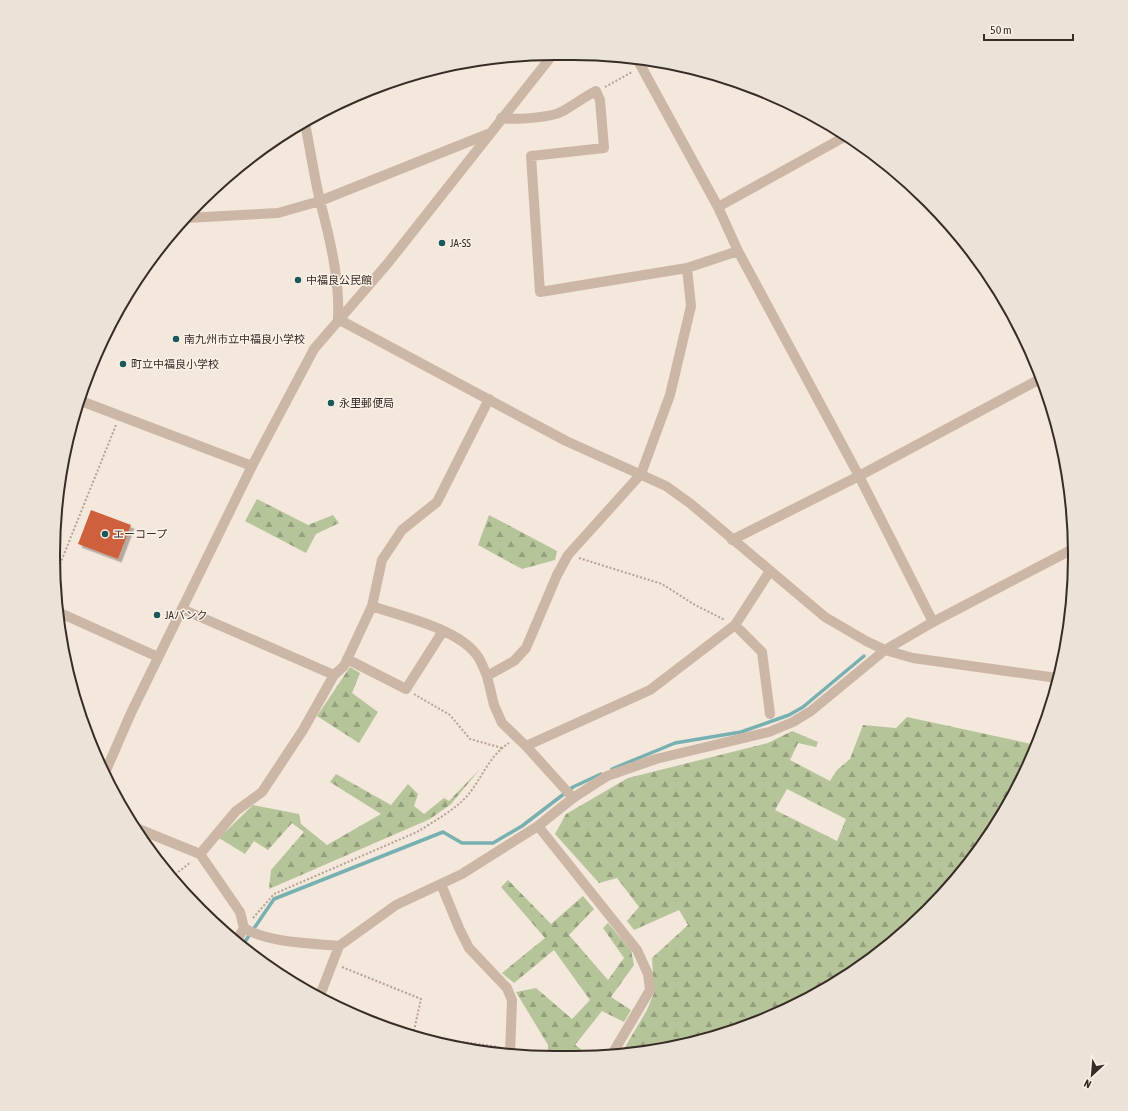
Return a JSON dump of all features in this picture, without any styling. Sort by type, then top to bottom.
[{"type":"street","points":[[108,767],[158,657],[252,466],[307,360],[338,319],[388,263],[488,134],[548,60]]},
{"type":"street","points":[[641,67],[718,207],[738,251],[859,476],[933,622]]},
{"type":"street","points":[[501,118],[518,120],[562,112],[577,101],[596,91],[600,100],[604,148],[531,156],[540,292],[687,268],[738,251]]},
{"type":"street","points":[[306,127],[320,201],[327,224],[339,305],[338,319]]},
{"type":"street","points":[[194,218],[278,212],[320,201],[488,134]]},
{"type":"street","points":[[718,207],[840,139]]},
{"type":"street","points":[[487,676],[514,660],[526,648],[557,575],[568,555],[641,474],[670,395],[691,306],[687,268]]},
{"type":"street","points":[[338,319],[566,441],[666,486],[691,504],[732,540],[844,630],[885,650],[913,658],[1052,677]]},
{"type":"street","points":[[732,540],[859,476],[1036,381]]},
{"type":"street","points":[[200,854],[236,811],[262,792],[303,730],[334,675],[344,666],[372,606],[382,560],[402,530],[437,502],[489,399]]},
{"type":"street","points":[[84,402],[252,466]]},
{"type":"street","points":[[321,992],[339,946],[396,905],[462,874],[538,826],[569,793],[607,776],[656,759],[769,732],[793,722],[811,711],[885,650],[933,622],[1068,553]]},
{"type":"street","points":[[526,746],[650,690],[735,625],[770,571]]},
{"type":"street","points":[[372,606],[443,631],[467,645],[477,654],[487,676],[494,705],[502,723],[526,746],[569,793]]},
{"type":"street","points":[[182,609],[334,675]]},
{"type":"street","points":[[63,614],[158,657]]},
{"type":"street","points":[[735,625],[762,652],[770,714]]},
{"type":"street","points":[[347,659],[406,689],[443,631]]},
{"type":"street","points":[[538,826],[638,950],[648,974],[650,990],[615,1049]]},
{"type":"street","points":[[144,831],[200,854],[240,912],[249,931],[268,938],[339,946]]},
{"type":"street","points":[[441,884],[469,948],[507,988],[512,1000],[510,1049]]},
{"type":"street","points":[[241,938],[249,931]]},
{"type":"path","points":[[596,91],[641,67]]},
{"type":"path","points":[[60,564],[120,417]]},
{"type":"path","points":[[568,555],[662,584],[695,605],[735,625]]},
{"type":"path","points":[[406,689],[450,715],[470,739],[502,748]]},
{"type":"path","points":[[249,931],[274,894],[417,832],[437,820],[468,795],[485,768],[502,748],[517,738]]},
{"type":"path","points":[[176,874],[200,854]]},
{"type":"path","points":[[332,963],[421,999],[415,1030]]},
{"type":"green space","points":[[257,499],[308,525],[333,515],[339,523],[316,534],[306,553],[245,521]]},
{"type":"green space","points":[[489,515],[557,551],[555,560],[522,569],[478,545]]},
{"type":"green space","points":[[350,667],[360,673],[352,693],[378,712],[359,743],[317,716]]},
{"type":"green space","points":[[907,717],[1030,744],[1017,775],[1002,803],[966,857],[923,906],[874,949],[820,985],[792,1000],[732,1025],[669,1041],[624,1048],[647,1010],[654,993],[652,958],[688,925],[679,910],[634,930],[627,921],[639,907],[617,878],[599,883],[555,834],[566,814],[628,778],[768,743],[792,731],[818,742],[816,747],[798,743],[790,760],[830,781],[837,770],[850,759],[863,725],[896,728]],"holes":[[[787,789],[846,819],[837,841],[775,810]]]},
{"type":"green space","points":[[480,769],[451,804],[430,819],[269,889],[271,870],[304,832],[292,823],[268,850],[254,841],[245,854],[219,838],[253,805],[299,814],[301,824],[327,845],[381,814],[330,782],[336,774],[391,805],[408,784],[418,794],[414,806],[424,814],[444,798],[449,801]]},
{"type":"green space","points":[[508,880],[551,924],[583,896],[594,909],[569,935],[608,980],[624,958],[603,928],[608,923],[631,950],[634,965],[611,997],[631,1010],[624,1022],[602,1011],[575,1045],[583,1051],[548,1051],[548,1045],[516,992],[536,988],[572,1019],[590,1000],[554,950],[514,983],[502,973],[545,938],[501,887]]},
{"type":"building","name":"エーコープ","points":[[91,510],[131,525],[118,559],[78,544]]},
{"type":"waterway","points":[[612,769],[675,743],[741,732],[789,715],[803,707],[864,656]]},
{"type":"waterway","points":[[245,941],[274,899],[443,832],[462,843],[493,843],[522,826],[573,787],[601,774]]},
{"type":"place","name":"JA-SS","points":[[442,243]]},
{"type":"place","name":"中福良公民館","points":[[298,280]]},
{"type":"place","name":"南九州市立中福良小学校","points":[[176,339]]},
{"type":"place","name":"町立中福良小学校","points":[[123,364]]},
{"type":"place","name":"永里郵便局","points":[[331,403]]},
{"type":"place","name":"エーコープ","points":[[105,534]]},
{"type":"place","name":"JAバンク","points":[[157,615]]}]
